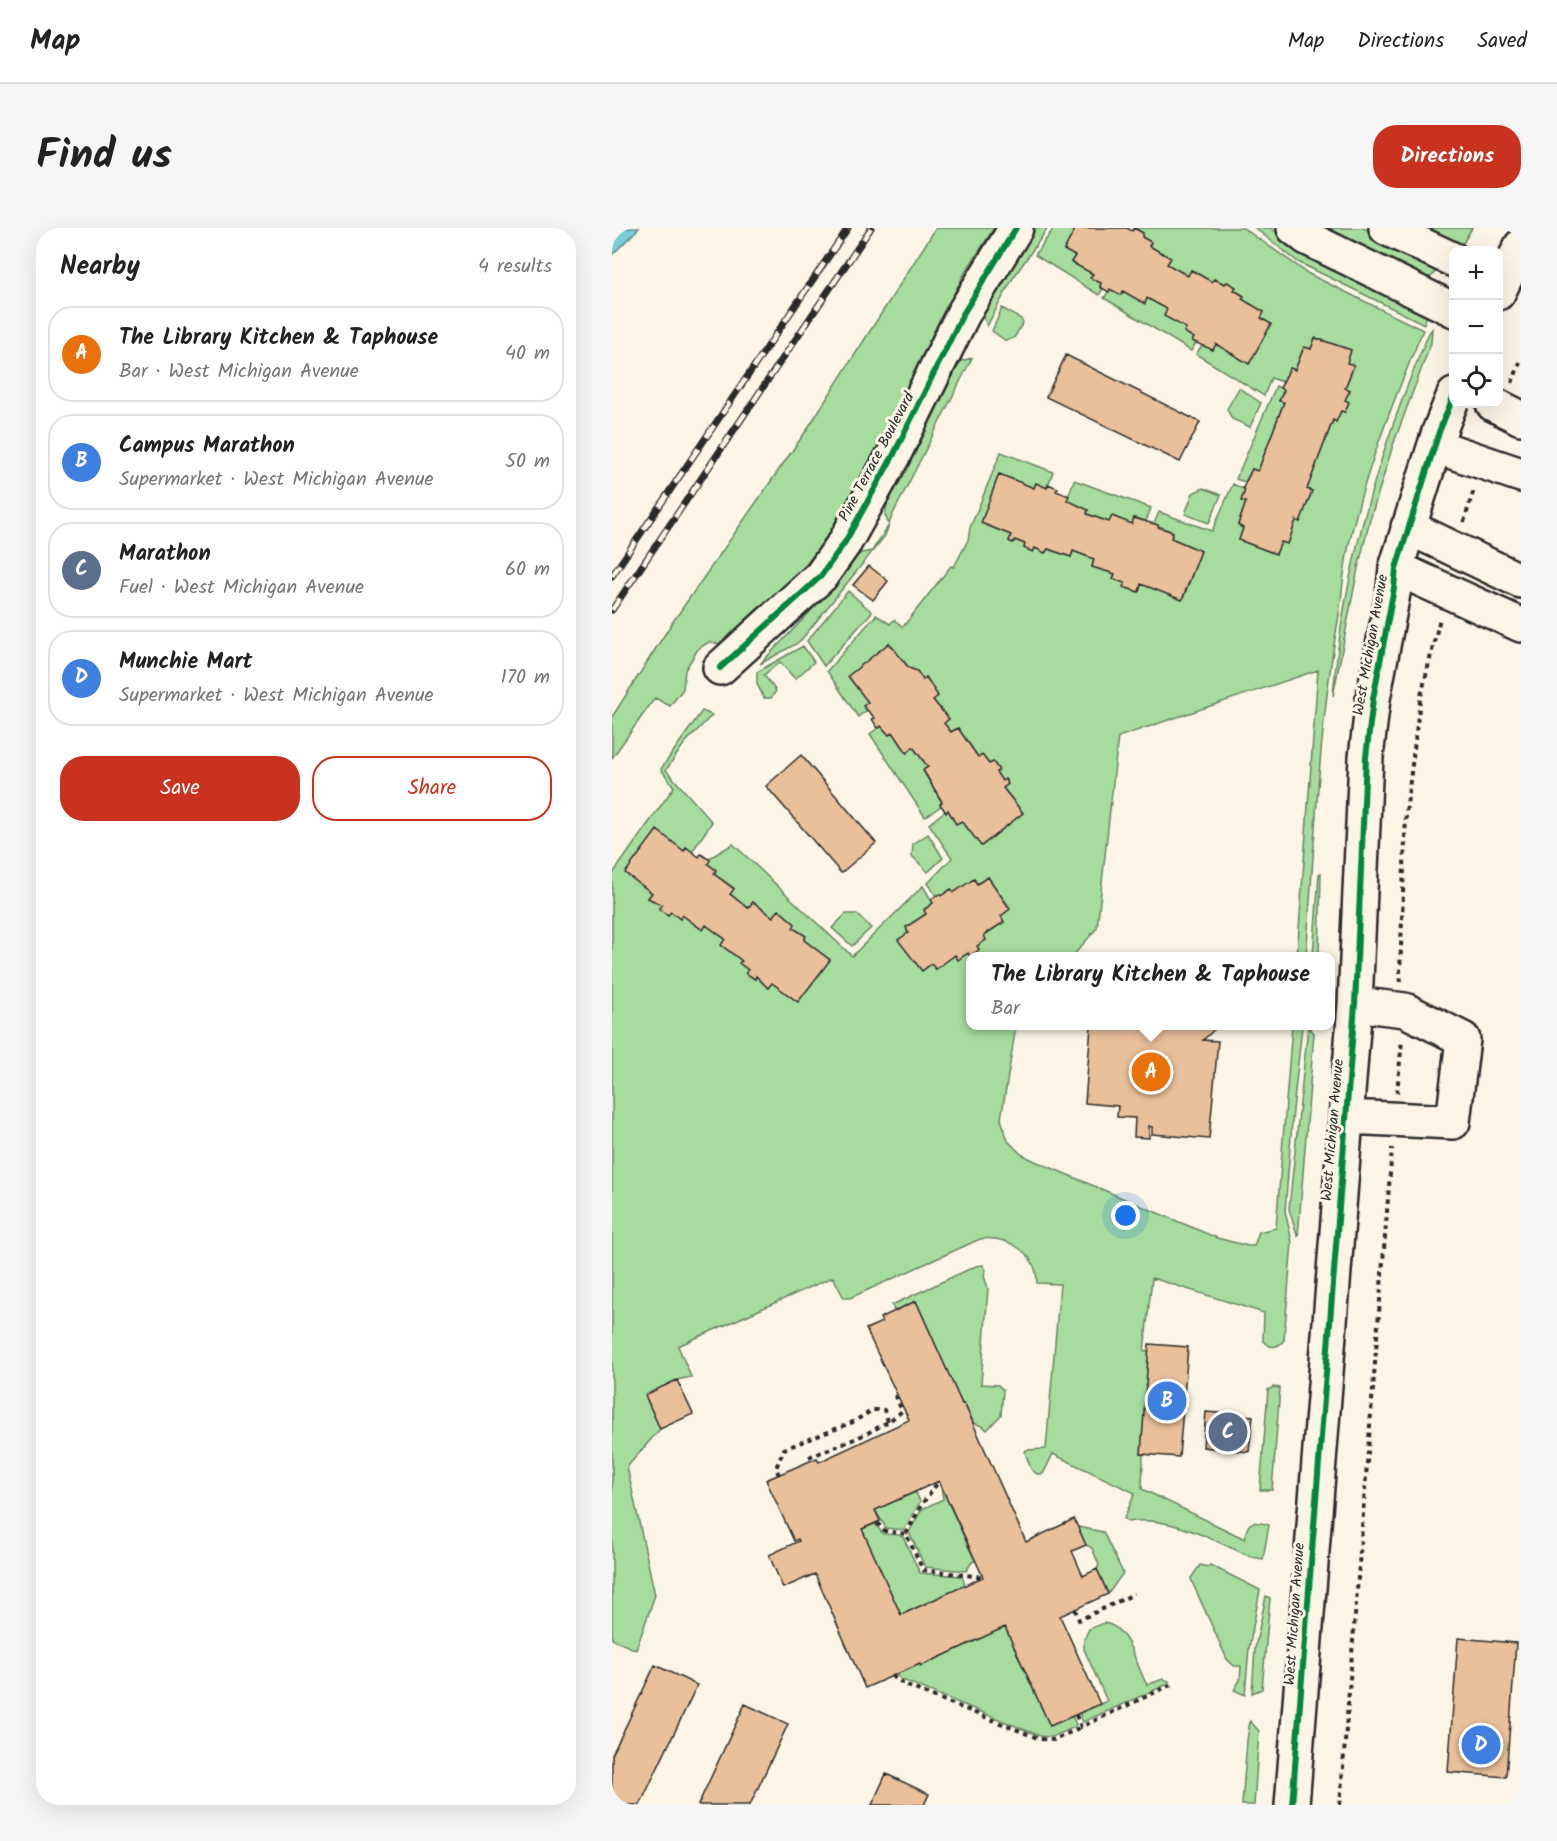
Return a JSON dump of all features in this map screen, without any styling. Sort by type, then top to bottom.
[{"type":"street","name":"Pine Terrace Boulevard","points":[[720,668],[821,576],[845,542],[893,456],[963,314],[1016,228]]},
{"type":"street","points":[[1294,228],[1307,238],[1449,308]]},
{"type":"street","points":[[1386,228],[1449,259]]},
{"type":"street","points":[[1503,281],[1520,249]]},
{"type":"street","name":"West Michigan Avenue","points":[[1292,1805],[1355,1004],[1366,757],[1373,699],[1396,568],[1449,408]]},
{"type":"street","points":[[1435,446],[1521,475]]},
{"type":"street","points":[[1408,527],[1521,581]]},
{"type":"street","points":[[1396,568],[1521,625]]},
{"type":"street","points":[[1346,1117],[1453,1122],[1463,1039],[1405,1010],[1355,1004]]},
{"type":"path","points":[[1506,410],[1521,360]]},
{"type":"path","points":[[1462,552],[1464,522],[1482,462]]},
{"type":"path","points":[[1340,1805],[1394,1119],[1405,1010],[1400,972],[1406,813],[1419,700],[1449,592]]},
{"type":"path","points":[[809,1457],[856,1438],[888,1421],[902,1411],[897,1396]]},
{"type":"path","points":[[779,1474],[776,1468],[784,1449],[851,1423],[873,1410],[884,1410],[888,1421]]},
{"type":"path","points":[[906,1534],[922,1504],[939,1481]]},
{"type":"path","points":[[877,1523],[885,1531],[906,1534]]},
{"type":"path","points":[[906,1534],[923,1570],[983,1577]]},
{"type":"path","points":[[1075,1609],[1079,1620],[1134,1594]]},
{"type":"path","points":[[892,1676],[904,1684],[1040,1739],[1054,1740],[1173,1684]]},
{"type":"path","points":[[1076,1715],[1081,1727]]},
{"type":"green space","points":[[936,228],[994,228],[964,274],[852,500],[796,578],[733,646],[709,642],[698,649],[685,670],[683,689],[670,706],[655,698],[612,758],[612,717],[672,623],[806,431]]},
{"type":"green space","points":[[1034,228],[1048,228],[1013,278],[987,326],[983,316],[984,307],[1004,272]]},
{"type":"green space","points":[[1054,228],[1076,228],[1064,250],[1075,256],[1071,262],[1093,274],[1091,278],[1101,283],[1100,287],[1103,289],[1099,295],[1035,255]]},
{"type":"green space","points":[[1134,228],[1243,228],[1309,274],[1423,330],[1390,410],[1371,466],[1354,521],[1346,558],[1321,747],[1306,952],[1297,952],[1318,670],[1118,737],[1097,928],[1076,952],[976,952],[979,950],[977,946],[986,940],[984,935],[1004,922],[1001,916],[1010,908],[988,877],[977,884],[974,879],[953,893],[951,889],[941,896],[940,894],[936,896],[928,883],[952,858],[929,824],[948,810],[956,824],[962,821],[982,846],[1023,813],[1003,788],[1008,784],[1005,779],[1002,781],[993,762],[989,764],[982,755],[978,757],[958,728],[951,732],[944,723],[949,719],[933,700],[938,696],[926,677],[923,680],[917,671],[909,668],[889,644],[848,676],[868,702],[864,706],[867,710],[858,717],[827,671],[876,615],[890,624],[894,620],[903,627],[951,566],[954,567],[968,540],[970,528],[1001,452],[1053,472],[1047,488],[1036,483],[1034,488],[999,474],[981,523],[1011,535],[1009,541],[1013,543],[1015,540],[1025,544],[1024,548],[1033,552],[1035,548],[1045,553],[1048,549],[1071,557],[1073,551],[1094,559],[1092,567],[1115,574],[1114,579],[1125,583],[1124,587],[1138,592],[1141,584],[1183,599],[1201,551],[1171,538],[1173,532],[1154,524],[1159,512],[1212,531],[1233,484],[1245,490],[1241,501],[1246,502],[1238,525],[1243,528],[1239,540],[1276,554],[1281,542],[1288,544],[1296,520],[1300,522],[1312,491],[1307,489],[1333,420],[1336,422],[1341,411],[1345,412],[1349,402],[1345,400],[1350,390],[1345,388],[1354,366],[1347,363],[1351,350],[1315,338],[1311,349],[1304,347],[1295,370],[1290,368],[1283,382],[1271,378],[1264,396],[1196,354],[1203,344],[1213,350],[1216,344],[1249,364],[1271,324],[1261,318],[1264,312],[1242,299],[1244,296],[1227,282],[1225,284],[1214,279],[1212,282],[1192,270],[1188,276],[1167,264],[1171,258],[1149,246],[1151,242],[1142,237],[1143,233]]},
{"type":"green space","points":[[1255,228],[1271,228],[1303,253],[1427,315],[1424,324],[1298,262]]},
{"type":"green space","points":[[1326,228],[1363,228],[1389,240],[1438,269],[1431,277],[1427,277]]},
{"type":"green space","points":[[1412,228],[1472,228],[1462,245],[1451,246]]},
{"type":"green space","points":[[1110,289],[1120,295],[1123,291],[1144,303],[1147,298],[1167,309],[1186,328],[1185,332],[1194,338],[1192,341],[1196,343],[1191,351],[1104,298]]},
{"type":"green space","points":[[1002,308],[1021,319],[1023,323],[1014,338],[1006,341],[992,331]]},
{"type":"green space","points":[[1432,329],[1431,343],[1393,445],[1370,520],[1358,568],[1333,696],[1345,602],[1366,511],[1394,421]]},
{"type":"green space","points":[[972,358],[892,516],[889,525],[885,515],[887,505],[951,375],[961,361]]},
{"type":"green space","points":[[1276,386],[1284,390],[1279,401],[1284,402],[1258,471],[1252,469],[1245,482],[1236,479]]},
{"type":"green space","points":[[1239,388],[1261,403],[1250,427],[1232,419],[1227,409]]},
{"type":"green space","points":[[1074,480],[1151,508],[1146,521],[1134,518],[1132,524],[1109,522],[1087,514],[1087,510],[1067,500]]},
{"type":"green space","points":[[1203,488],[1221,495],[1209,523],[1185,514],[1193,493]]},
{"type":"green space","points":[[889,525],[885,536],[802,639],[760,664],[809,613],[855,558],[861,553],[872,551]]},
{"type":"green space","points":[[848,591],[872,612],[824,666],[807,641]]},
{"type":"green space","points":[[803,646],[814,662],[795,679],[780,662],[764,675],[776,691],[771,698],[764,698],[757,684],[757,672]]},
{"type":"green space","points":[[702,711],[712,715],[684,744],[666,770],[712,822],[692,852],[684,851],[657,831],[652,893],[648,898],[662,905],[660,909],[668,915],[671,912],[680,918],[682,915],[702,930],[706,925],[725,939],[742,961],[740,963],[748,970],[746,973],[754,979],[756,976],[768,988],[772,983],[798,1002],[830,960],[804,940],[806,936],[793,928],[795,924],[779,910],[773,917],[753,902],[748,908],[730,894],[734,888],[714,874],[716,870],[708,864],[708,859],[733,844],[852,956],[923,886],[933,903],[924,909],[926,914],[906,927],[908,933],[899,940],[922,971],[931,964],[936,969],[955,955],[958,959],[966,954],[966,1030],[1015,1030],[1001,1119],[1008,1141],[1021,1154],[1217,1238],[1248,1246],[1254,1246],[1259,1232],[1276,1228],[1292,1030],[1302,1030],[1285,1211],[1292,1242],[1284,1340],[1274,1346],[1263,1341],[1264,1313],[1152,1278],[1144,1351],[1149,1351],[1141,1454],[1143,1455],[1142,1489],[1245,1539],[1251,1523],[1269,1525],[1263,1559],[1252,1557],[1176,1526],[1160,1522],[1128,1522],[1124,1518],[1135,1493],[1053,1454],[1043,1474],[1037,1474],[1031,1469],[1026,1450],[1046,1449],[1060,1284],[1037,1283],[1032,1263],[1019,1248],[1001,1240],[980,1239],[850,1298],[844,1298],[833,1277],[678,1346],[691,1377],[677,1380],[645,1395],[660,1429],[627,1467],[655,1595],[636,1650],[612,1639],[612,875],[674,787],[661,769]]},
{"type":"green space","points":[[881,726],[889,735],[893,732],[907,752],[913,747],[928,767],[923,771],[942,802],[941,806],[925,817],[870,734]]},
{"type":"green space","points":[[928,834],[943,858],[928,872],[912,856],[913,844]]},
{"type":"green space","points":[[1321,873],[1319,952],[1313,952],[1319,874]]},
{"type":"green space","points":[[846,914],[857,914],[871,928],[852,946],[832,928]]},
{"type":"green space","points":[[1308,1030],[1311,1030],[1314,1033],[1298,1237],[1289,1209]]},
{"type":"green space","points":[[983,1265],[986,1270],[984,1276],[988,1288],[981,1384],[998,1385],[1003,1390],[1001,1415],[987,1430],[974,1423],[964,1403],[962,1404],[916,1301],[894,1311],[892,1305],[976,1266]]},
{"type":"green space","points":[[1273,1387],[1280,1388],[1272,1490],[1260,1490],[1268,1390]]},
{"type":"green space","points":[[941,1487],[975,1561],[966,1571],[925,1567],[909,1532],[922,1509],[943,1499]]},
{"type":"green space","points":[[916,1492],[920,1502],[904,1530],[886,1528],[875,1510]]},
{"type":"green space","points":[[875,1524],[883,1534],[903,1537],[920,1573],[962,1576],[965,1585],[901,1615],[862,1529]]},
{"type":"green space","points":[[1078,1527],[1103,1532],[1123,1573],[1108,1594],[1097,1569],[1099,1565],[1092,1548],[1086,1545]]},
{"type":"green space","points":[[1200,1565],[1208,1567],[1210,1565],[1260,1590],[1249,1648],[1245,1695],[1234,1690],[1240,1680],[1241,1666],[1234,1666],[1227,1659],[1193,1584],[1191,1578]]},
{"type":"green space","points":[[1266,1596],[1270,1598],[1262,1689],[1252,1693],[1255,1648]]},
{"type":"green space","points":[[1104,1623],[1120,1631],[1126,1639],[1147,1685],[1163,1679],[1169,1681],[1168,1684],[1083,1722],[1079,1713],[1107,1701],[1084,1649],[1084,1640],[1089,1629]]},
{"type":"green space","points":[[1005,1627],[1050,1726],[1072,1716],[1075,1727],[1052,1737],[1040,1736],[900,1679],[896,1674],[920,1664],[921,1666]]},
{"type":"green space","points":[[1250,1721],[1259,1731],[1254,1805],[1242,1805],[1247,1740]]},
{"type":"water","points":[[612,228],[639,228],[612,255]]},
{"type":"building","points":[[1076,228],[1127,228],[1132,231],[1134,228],[1143,233],[1142,237],[1151,242],[1149,246],[1171,258],[1167,264],[1188,276],[1191,270],[1212,282],[1214,279],[1236,287],[1234,290],[1244,296],[1242,299],[1264,312],[1261,318],[1271,324],[1249,364],[1216,344],[1213,350],[1192,341],[1194,338],[1184,332],[1186,328],[1164,316],[1167,309],[1147,298],[1145,304],[1123,291],[1121,295],[1100,287],[1101,283],[1090,278],[1093,274],[1071,262],[1075,256],[1064,250]]},
{"type":"building","points":[[1315,338],[1351,350],[1347,363],[1354,365],[1345,388],[1350,390],[1345,400],[1349,402],[1345,412],[1341,411],[1336,422],[1333,420],[1307,489],[1312,491],[1300,522],[1296,520],[1288,544],[1281,542],[1276,554],[1239,540],[1243,528],[1238,525],[1246,502],[1241,501],[1245,490],[1243,488],[1252,469],[1258,471],[1284,402],[1279,401],[1284,390],[1280,388],[1290,368],[1295,370],[1304,347],[1311,349]]},
{"type":"building","points":[[1066,355],[1200,422],[1180,462],[1046,397]]},
{"type":"building","points":[[999,474],[1034,488],[1036,483],[1047,488],[1048,484],[1058,488],[1056,491],[1069,496],[1067,500],[1088,510],[1087,514],[1109,522],[1112,516],[1132,524],[1134,518],[1158,525],[1158,527],[1173,532],[1171,538],[1201,551],[1182,600],[1141,584],[1139,592],[1123,587],[1125,583],[1113,579],[1115,574],[1092,567],[1094,559],[1073,551],[1071,557],[1048,549],[1045,553],[1035,548],[1033,552],[1024,548],[1025,544],[1015,540],[1013,543],[1009,541],[1011,535],[981,523]]},
{"type":"building","points":[[869,566],[888,581],[873,600],[853,585]]},
{"type":"building","points":[[889,643],[909,668],[917,671],[923,680],[926,677],[938,696],[933,700],[949,719],[944,723],[951,732],[958,728],[978,757],[982,755],[989,764],[993,762],[999,770],[996,772],[1002,781],[1005,779],[1008,784],[1003,788],[1023,813],[981,846],[962,821],[956,824],[948,810],[946,813],[923,770],[928,767],[913,747],[907,753],[893,732],[889,735],[881,726],[877,727],[872,719],[875,718],[863,706],[868,702],[848,676]]},
{"type":"building","points":[[801,755],[876,843],[841,873],[766,786]]},
{"type":"building","points":[[657,830],[684,851],[686,847],[699,857],[701,854],[710,860],[708,864],[716,870],[714,874],[734,889],[730,894],[748,908],[753,902],[773,917],[779,910],[795,924],[793,928],[806,936],[804,940],[830,960],[798,1002],[772,983],[768,988],[756,976],[755,979],[746,973],[748,970],[739,963],[742,961],[721,945],[725,939],[706,925],[703,930],[682,915],[680,919],[671,912],[668,915],[659,909],[662,905],[648,898],[652,893],[625,873]]},
{"type":"building","points":[[988,877],[1010,909],[1001,916],[1004,922],[984,935],[986,940],[977,946],[979,950],[976,952],[966,952],[958,960],[955,955],[936,969],[931,964],[922,971],[898,940],[908,933],[906,927],[926,914],[924,910],[933,903],[931,899],[934,897],[940,894],[941,896],[951,889],[953,893],[974,879],[977,884]]},
{"type":"building","points":[[1091,1030],[1214,1030],[1203,1040],[1218,1041],[1209,1139],[1152,1134],[1152,1127],[1149,1126],[1149,1138],[1134,1137],[1135,1118],[1117,1117],[1118,1106],[1085,1103]]},
{"type":"building","points":[[916,1301],[1026,1542],[1074,1519],[1086,1545],[1072,1551],[1083,1576],[1097,1569],[1108,1594],[1060,1616],[1100,1704],[1050,1726],[1005,1627],[921,1666],[920,1664],[865,1688],[815,1574],[783,1588],[769,1555],[799,1541],[798,1539],[794,1541],[766,1480],[817,1458],[819,1462],[909,1420],[866,1329],[882,1322],[880,1318]],"holes":[[[939,1481],[983,1577],[901,1615],[862,1529],[880,1521],[875,1510]]]},
{"type":"building","points":[[1149,1344],[1188,1347],[1179,1457],[1141,1454]]},
{"type":"building","points":[[677,1380],[693,1414],[660,1429],[645,1395]]},
{"type":"building","points":[[1206,1412],[1253,1416],[1249,1452],[1203,1447]]},
{"type":"building","points":[[1458,1638],[1516,1643],[1506,1777],[1448,1772]]},
{"type":"building","points":[[655,1665],[697,1685],[640,1805],[612,1805],[612,1755]]},
{"type":"building","points":[[745,1704],[788,1724],[750,1805],[698,1805]]},
{"type":"building","points":[[886,1774],[929,1794],[924,1805],[872,1805]]},
{"type":"railway","points":[[612,576],[848,228]]},
{"type":"railway","points":[[612,610],[871,228]]},
{"type":"cycle path","points":[[720,668],[821,576],[845,542],[893,456],[963,314],[1016,228]]},
{"type":"cycle path","points":[[1292,1805],[1355,1004],[1366,757],[1373,699],[1396,568],[1449,407]]},
{"type":"place","name":"The Library Kitchen & Taphouse","points":[[1151,1072]]},
{"type":"place","name":"Campus Marathon","points":[[1167,1401]]},
{"type":"place","name":"Marathon","points":[[1228,1432]]},
{"type":"place","name":"Munchie Mart","points":[[1481,1745]]}]
